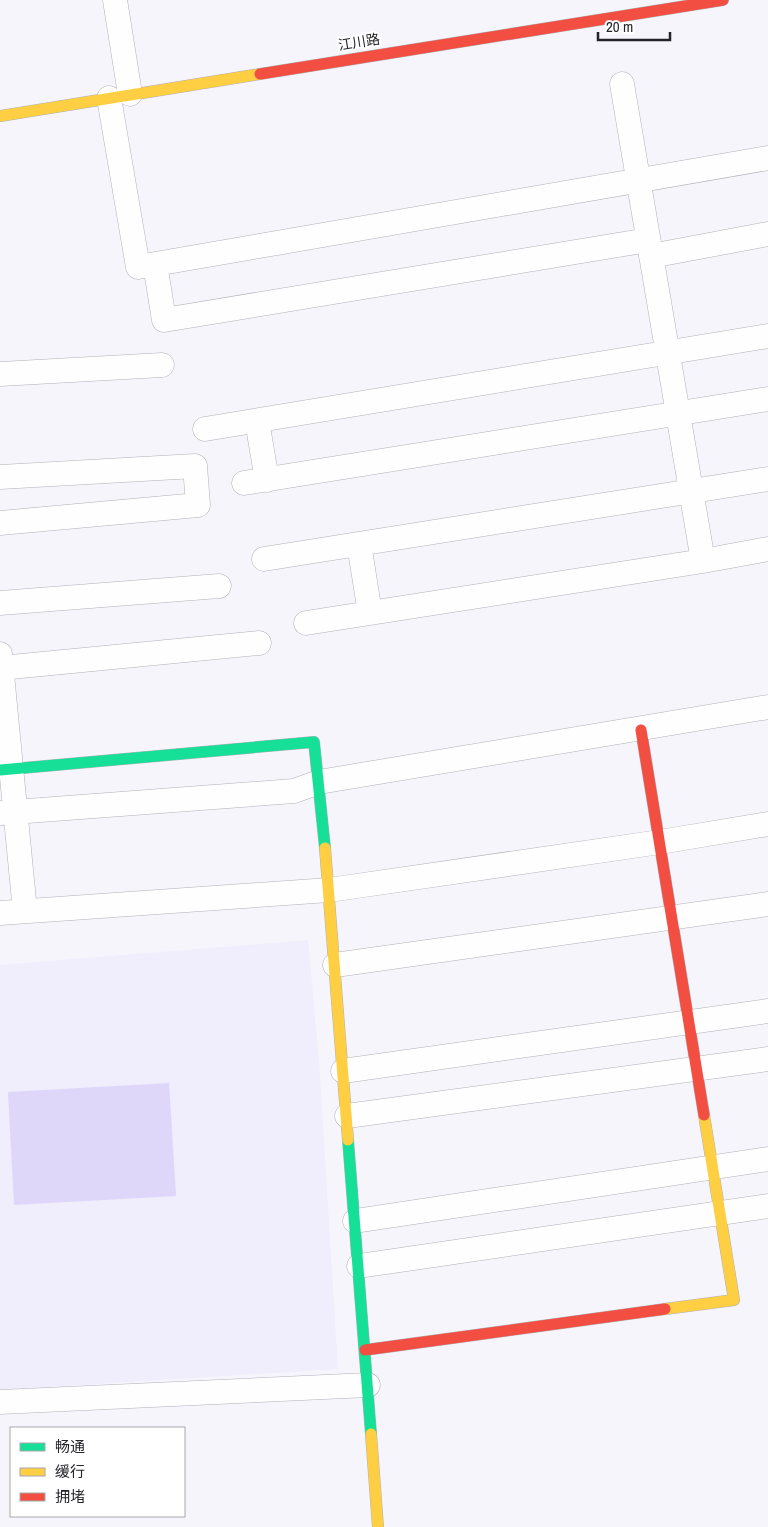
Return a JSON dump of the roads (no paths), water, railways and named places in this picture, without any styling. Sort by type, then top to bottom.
[{"type":"street","points":[[115,0],[120,96],[138,267],[639,182],[768,158]]},
{"type":"street","name":"江川路","points":[[0,116],[723,0]]},
{"type":"street","points":[[622,84],[703,561]]},
{"type":"street","points":[[155,264],[164,320],[650,248],[768,234]]},
{"type":"street","points":[[205,429],[667,351],[768,336]]},
{"type":"street","points":[[0,374],[162,365]]},
{"type":"street","points":[[257,421],[256,481],[678,415],[768,399]]},
{"type":"street","points":[[0,477],[195,466],[198,505],[0,523]]},
{"type":"street","points":[[264,559],[768,479]]},
{"type":"street","points":[[359,544],[370,613]]},
{"type":"street","points":[[306,624],[768,549]]},
{"type":"street","points":[[0,602],[219,586]]},
{"type":"street","points":[[25,911],[8,812],[0,663],[259,643]]},
{"type":"street","points":[[8,812],[294,791],[320,782],[641,730],[768,706]]},
{"type":"street","points":[[365,1350],[734,1300],[641,730]]},
{"type":"street","points":[[6,769],[314,742],[320,782],[329,890],[378,1527]]},
{"type":"street","points":[[0,913],[329,890],[660,842],[768,824]]},
{"type":"street","points":[[335,965],[768,904]]},
{"type":"street","points":[[343,1071],[768,1011]]},
{"type":"street","points":[[347,1116],[768,1059]]},
{"type":"street","points":[[355,1221],[768,1159]]},
{"type":"street","points":[[359,1266],[768,1206]]},
{"type":"street","points":[[0,1402],[368,1385]]}]
